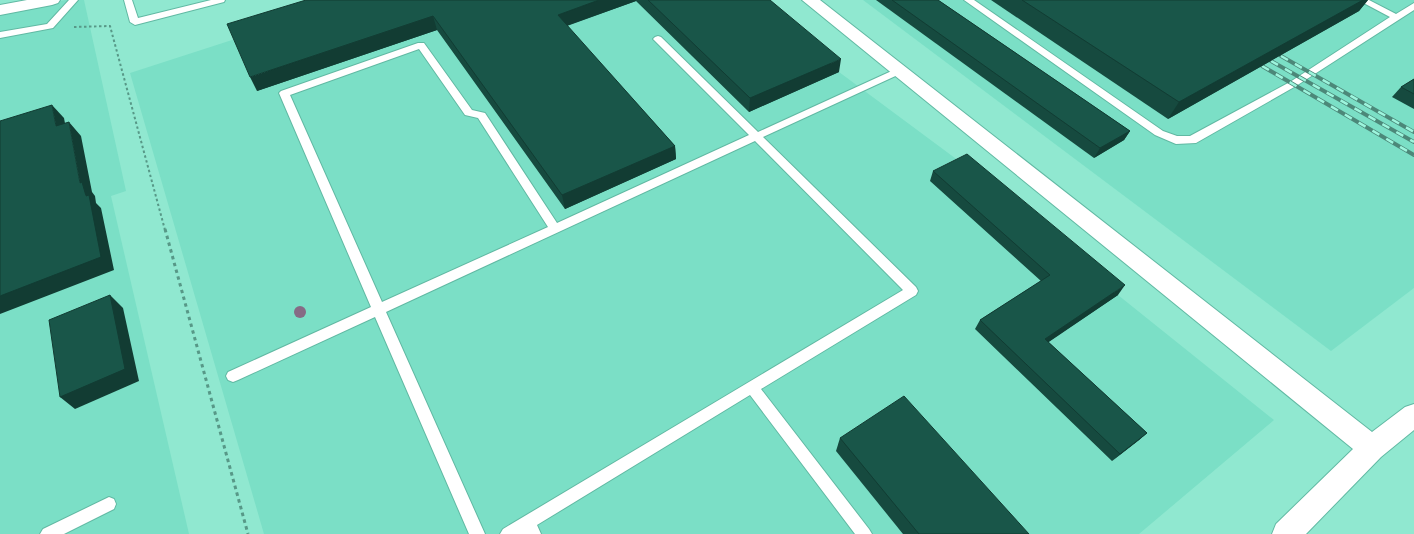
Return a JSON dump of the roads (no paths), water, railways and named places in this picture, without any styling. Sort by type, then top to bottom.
[{"type":"street","points":[[0,10],[52,0]]},
{"type":"street","points":[[810,0],[1372,448]]},
{"type":"street","points":[[1286,534],[1372,448],[1414,415]]},
{"type":"lane","points":[[0,35],[50,26],[74,0]]},
{"type":"lane","points":[[128,0],[135,22],[221,0]]},
{"type":"lane","points":[[968,0],[1159,133],[1176,140],[1192,140],[1293,84],[1414,6]]},
{"type":"lane","points":[[1362,0],[1396,17]]},
{"type":"lane","points":[[508,534],[530,528],[752,387],[912,290],[658,39]]},
{"type":"lane","points":[[477,534],[284,93],[420,45],[468,113],[481,115],[554,229]]},
{"type":"lane","points":[[233,376],[899,71]]},
{"type":"lane","points":[[752,387],[864,534]]},
{"type":"lane","points":[[48,534],[109,504]]},
{"type":"railway","points":[[1281,56],[1414,132]]},
{"type":"railway","points":[[1271,61],[1414,142]]},
{"type":"railway","points":[[1262,66],[1414,155]]}]
